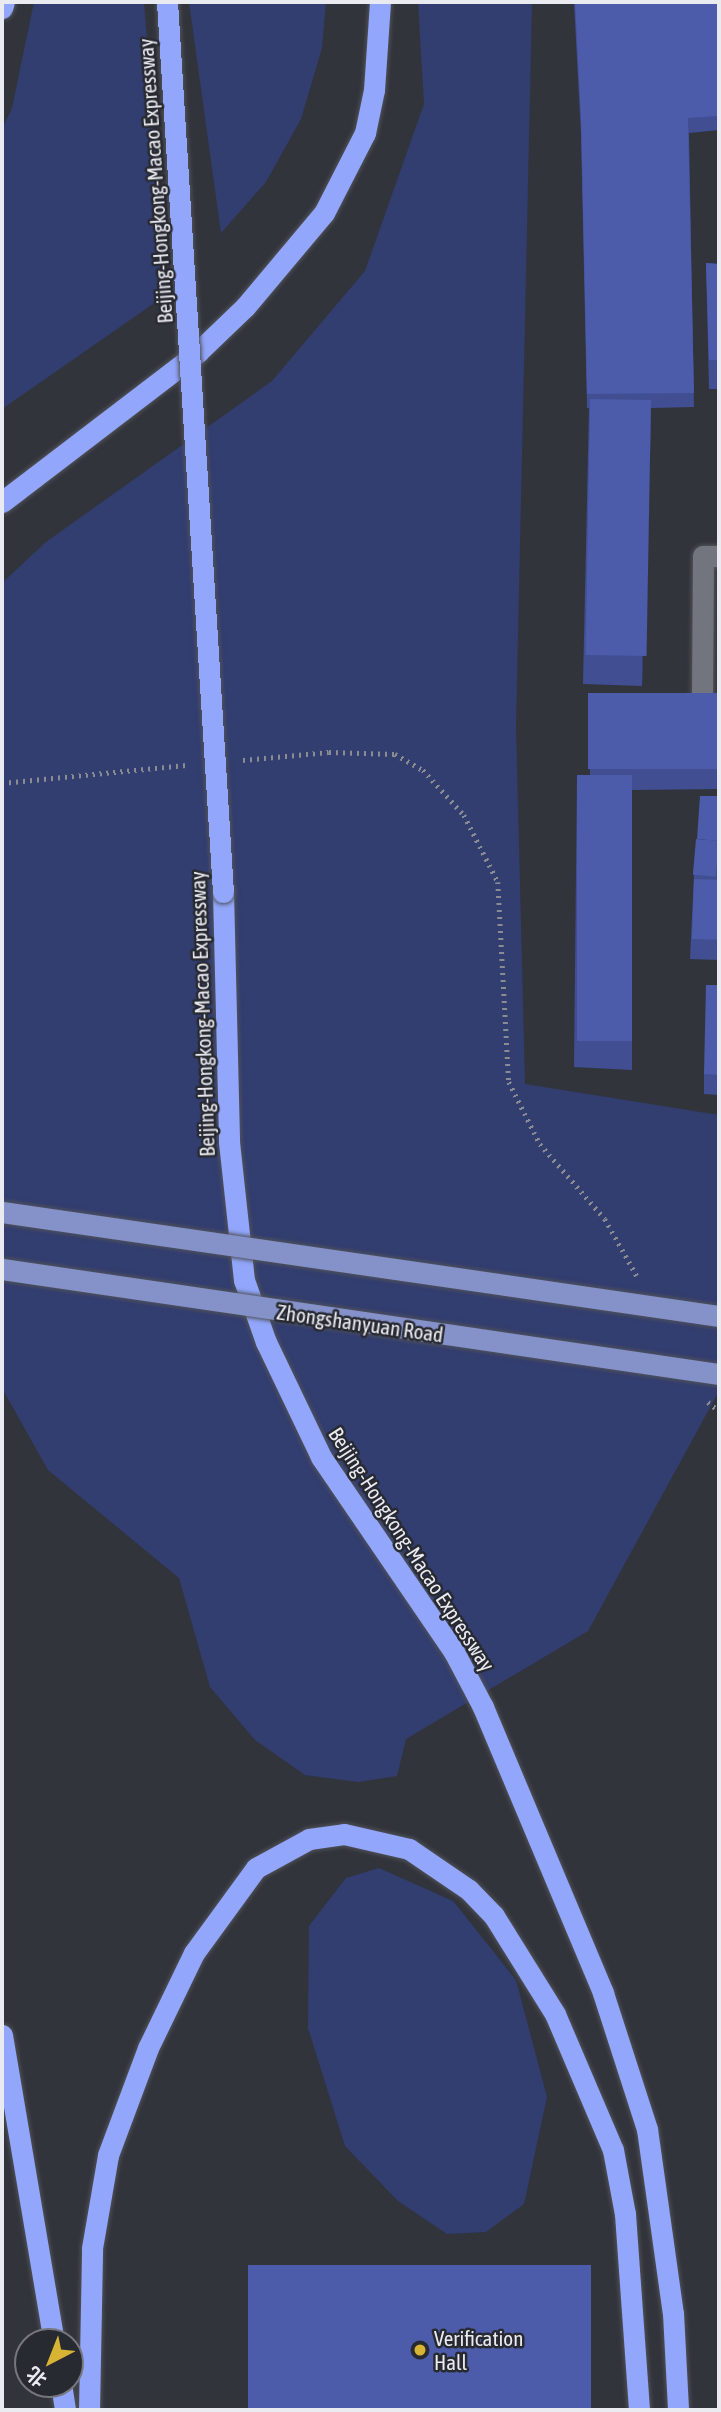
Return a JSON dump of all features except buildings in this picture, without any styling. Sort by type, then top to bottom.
[{"type":"highway","points":[[2,8],[4,2]]},
{"type":"highway","name":"Beijing-Hongkong-Macao Expressway","points":[[167,2],[223,892],[229,1142],[244,1280],[266,1342],[321,1457],[454,1652],[483,1707],[603,1993],[647,2129],[673,2314],[678,2410]]},
{"type":"highway","points":[[2,502],[198,352],[245,307],[324,213],[365,133],[374,90],[380,2]]},
{"type":"highway","points":[[89,2410],[92,2248],[108,2155],[148,2048],[194,1953],[256,1868],[309,1839],[344,1834],[409,1849],[469,1889],[494,1916],[555,2014],[612,2150],[626,2227],[639,2410]]},
{"type":"highway","points":[[2,2035],[52,2328]]},
{"type":"main road","points":[[2,1212],[719,1317]]},
{"type":"main road","name":"Zhongshanyuan Road","points":[[2,1269],[719,1374]]},
{"type":"lane","points":[[702,697],[703,556],[719,555]]},
{"type":"path","points":[[234,761],[329,752],[395,754],[424,770],[464,815],[498,882],[509,1082],[540,1144],[605,1219],[638,1278]]},
{"type":"path","points":[[2,783],[193,765]]},
{"type":"path","points":[[704,1396],[710,1407],[719,1411]]},
{"type":"shaded area","points":[[34,2],[144,2],[164,263],[153,304],[2,409],[2,129],[12,108]]},
{"type":"shaded area","points":[[189,2],[326,2],[322,48],[301,119],[266,182],[221,233]]},
{"type":"shaded area","points":[[418,2],[532,2],[516,726],[525,1084],[719,1115],[719,1391],[588,1631],[406,1739],[397,1776],[358,1782],[305,1775],[255,1740],[210,1687],[179,1578],[48,1470],[2,1388],[2,583],[46,542],[272,381],[365,271],[424,104]]},
{"type":"shaded area","points":[[379,1868],[453,1901],[516,1980],[547,2097],[524,2204],[486,2232],[447,2234],[398,2201],[345,2146],[308,2028],[309,1926],[346,1878]]},
{"type":"place","name":"Verification Hall","points":[[420,2350]]}]
